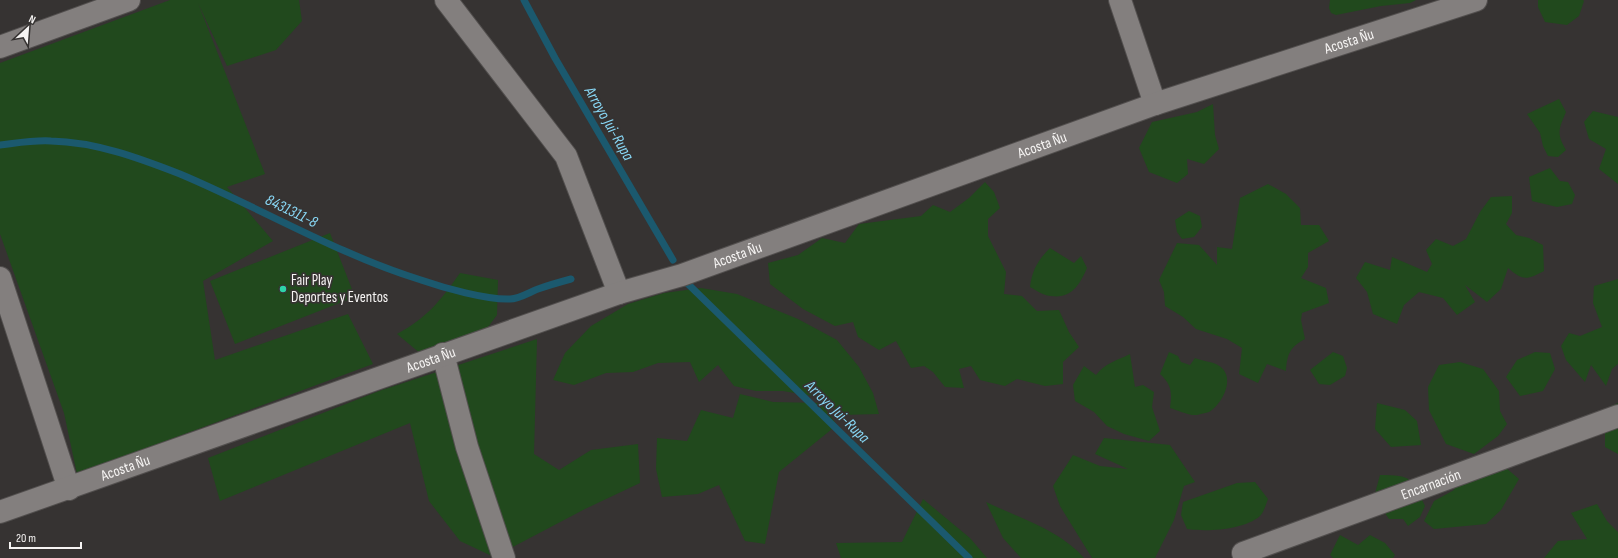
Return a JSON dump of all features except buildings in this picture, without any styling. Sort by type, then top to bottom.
[{"type":"street","points":[[0,47],[129,0]]},
{"type":"street","points":[[446,0],[566,156],[619,293]]},
{"type":"street","points":[[1120,0],[1155,104]]},
{"type":"street","name":"Acosta Ñu","points":[[0,512],[69,489],[443,354],[619,293],[682,275],[1155,104],[1476,0]]},
{"type":"street","points":[[0,278],[69,489]]},
{"type":"street","points":[[443,354],[467,447],[504,558]]},
{"type":"street","name":"Encarnación","points":[[1243,553],[1618,416]]},
{"type":"green space","points":[[170,0],[299,0],[302,21],[276,50],[227,66],[198,3],[265,174],[227,187],[273,241],[203,281],[215,360],[348,314],[373,364],[77,474],[64,413],[0,234],[0,63]]},
{"type":"green space","points":[[1330,0],[1416,0],[1410,3],[1381,6],[1336,15],[1331,13],[1329,8]]},
{"type":"green space","points":[[1538,0],[1584,1],[1579,16],[1567,25],[1545,22],[1538,7]]},
{"type":"green space","points":[[1559,99],[1566,112],[1560,135],[1566,150],[1558,157],[1548,156],[1543,146],[1540,133],[1527,114]]},
{"type":"green space","points":[[1213,104],[1215,135],[1219,149],[1204,164],[1187,159],[1188,174],[1177,183],[1149,172],[1139,148],[1152,122],[1197,112]]},
{"type":"green space","points":[[1593,111],[1618,117],[1618,184],[1599,169],[1606,149],[1589,139],[1584,122]]},
{"type":"green space","points":[[1550,168],[1560,181],[1568,182],[1575,195],[1572,204],[1557,207],[1532,201],[1529,177]]},
{"type":"green space","points":[[985,182],[994,192],[1000,208],[988,219],[988,236],[1006,272],[1004,294],[1022,296],[1037,311],[1059,310],[1069,332],[1079,347],[1063,362],[1063,384],[1045,386],[1017,379],[1005,386],[980,380],[971,366],[959,369],[964,388],[945,387],[933,372],[924,366],[911,368],[896,341],[879,350],[858,337],[853,322],[835,326],[803,309],[770,284],[768,263],[798,255],[822,238],[845,243],[859,224],[921,216],[933,205],[950,212],[969,198]]},
{"type":"green space","points":[[1268,184],[1286,194],[1300,208],[1301,225],[1319,225],[1329,241],[1308,253],[1308,267],[1301,278],[1326,288],[1329,303],[1302,313],[1301,320],[1305,339],[1296,345],[1290,352],[1287,360],[1286,371],[1267,364],[1258,383],[1239,374],[1242,348],[1227,339],[1196,329],[1183,317],[1165,306],[1164,292],[1159,280],[1177,243],[1199,245],[1217,265],[1217,247],[1232,249],[1240,198]]},
{"type":"green space","points":[[1512,196],[1512,213],[1506,224],[1516,235],[1529,238],[1543,245],[1544,271],[1525,278],[1508,268],[1501,289],[1487,302],[1465,285],[1475,302],[1457,315],[1443,298],[1419,292],[1404,305],[1397,324],[1373,314],[1367,292],[1356,278],[1365,262],[1390,270],[1392,257],[1427,272],[1432,264],[1426,250],[1436,239],[1453,246],[1466,239],[1480,212],[1491,197]]},
{"type":"green space","points":[[1189,211],[1200,216],[1202,227],[1194,237],[1182,239],[1177,232],[1175,220]]},
{"type":"green space","name":"Fair Play Deportes y Eventos","points":[[330,233],[355,297],[235,344],[210,281]]},
{"type":"green space","points":[[1050,248],[1074,263],[1081,256],[1087,268],[1078,285],[1070,293],[1058,296],[1048,296],[1030,287],[1032,275],[1036,266]]},
{"type":"green space","points":[[460,273],[498,280],[497,315],[488,327],[461,348],[421,354],[397,334],[408,328],[433,308]]},
{"type":"green space","points":[[1618,279],[1618,364],[1612,369],[1606,386],[1591,365],[1585,382],[1566,360],[1561,346],[1569,333],[1580,336],[1602,327],[1593,303],[1594,286]]},
{"type":"green space","points":[[701,288],[737,294],[798,319],[837,340],[859,367],[873,393],[879,414],[842,415],[819,397],[783,391],[756,391],[734,386],[718,365],[699,382],[690,362],[658,363],[633,372],[606,373],[574,385],[553,380],[565,353],[591,326],[628,304],[664,293]]},
{"type":"green space","points":[[537,339],[534,454],[559,470],[591,450],[638,444],[640,483],[585,509],[494,557],[460,541],[429,501],[410,423],[220,501],[208,458],[379,391]]},
{"type":"green space","points":[[1169,352],[1178,356],[1181,362],[1190,365],[1195,358],[1213,363],[1223,369],[1227,380],[1225,393],[1218,404],[1209,412],[1194,415],[1170,408],[1171,398],[1169,386],[1160,374]]},
{"type":"green space","points":[[1333,352],[1343,356],[1347,368],[1345,376],[1330,385],[1319,384],[1310,370]]},
{"type":"green space","points":[[1535,352],[1550,353],[1555,369],[1543,391],[1520,396],[1506,377],[1517,360]]},
{"type":"green space","points":[[1130,354],[1135,387],[1143,385],[1154,392],[1152,407],[1160,431],[1149,441],[1124,434],[1107,426],[1094,412],[1075,401],[1073,385],[1084,366],[1096,375],[1107,365]]},
{"type":"green space","points":[[1460,362],[1483,369],[1499,391],[1500,411],[1507,424],[1498,436],[1474,454],[1446,444],[1429,410],[1428,387],[1439,365]]},
{"type":"green space","points":[[740,394],[773,402],[821,403],[837,425],[779,472],[765,544],[745,541],[719,485],[698,494],[662,497],[656,469],[657,438],[687,441],[701,410],[733,418]]},
{"type":"green space","points":[[1377,403],[1405,410],[1417,421],[1421,445],[1391,447],[1375,429]]},
{"type":"green space","points":[[1618,403],[1618,454],[1605,447],[1605,430],[1611,406]]},
{"type":"green space","points":[[1104,438],[1170,445],[1195,482],[1184,486],[1174,520],[1155,558],[1092,558],[1060,506],[1053,486],[1073,455],[1100,466],[1128,469],[1095,454]]},
{"type":"green space","points":[[1505,467],[1519,479],[1501,510],[1486,524],[1434,529],[1424,521],[1434,501],[1454,490],[1460,474]]},
{"type":"green space","points":[[1380,475],[1405,477],[1410,480],[1417,489],[1425,506],[1420,517],[1408,526],[1403,519],[1389,519],[1374,497]]},
{"type":"green space","points":[[1255,482],[1268,499],[1260,516],[1253,521],[1225,529],[1187,529],[1181,515],[1183,502],[1237,483]]},
{"type":"green space","points":[[923,499],[970,538],[987,558],[841,558],[836,543],[902,542]]},
{"type":"green space","points":[[986,502],[1051,532],[1074,548],[1084,558],[1021,558],[1003,538]]},
{"type":"green space","points":[[1597,504],[1607,521],[1618,532],[1618,558],[1544,558],[1558,541],[1587,539],[1571,513]]},
{"type":"green space","points":[[1340,535],[1358,545],[1370,535],[1385,543],[1395,555],[1393,558],[1333,558],[1330,555]]},
{"type":"waterway","name":"Arroyo Jui-Rupa","points":[[524,0],[555,58],[673,260]]},
{"type":"waterway","name":"8431311-8","points":[[0,145],[38,141],[68,142],[101,148],[149,162],[210,187],[359,257],[421,280],[466,293],[490,298],[513,299],[535,290],[571,279]]},
{"type":"waterway","name":"Arroyo Jui-Rupa","points":[[688,284],[969,558]]},
{"type":"place","name":"Fair Play Deportes y Eventos","points":[[283,289]]}]
